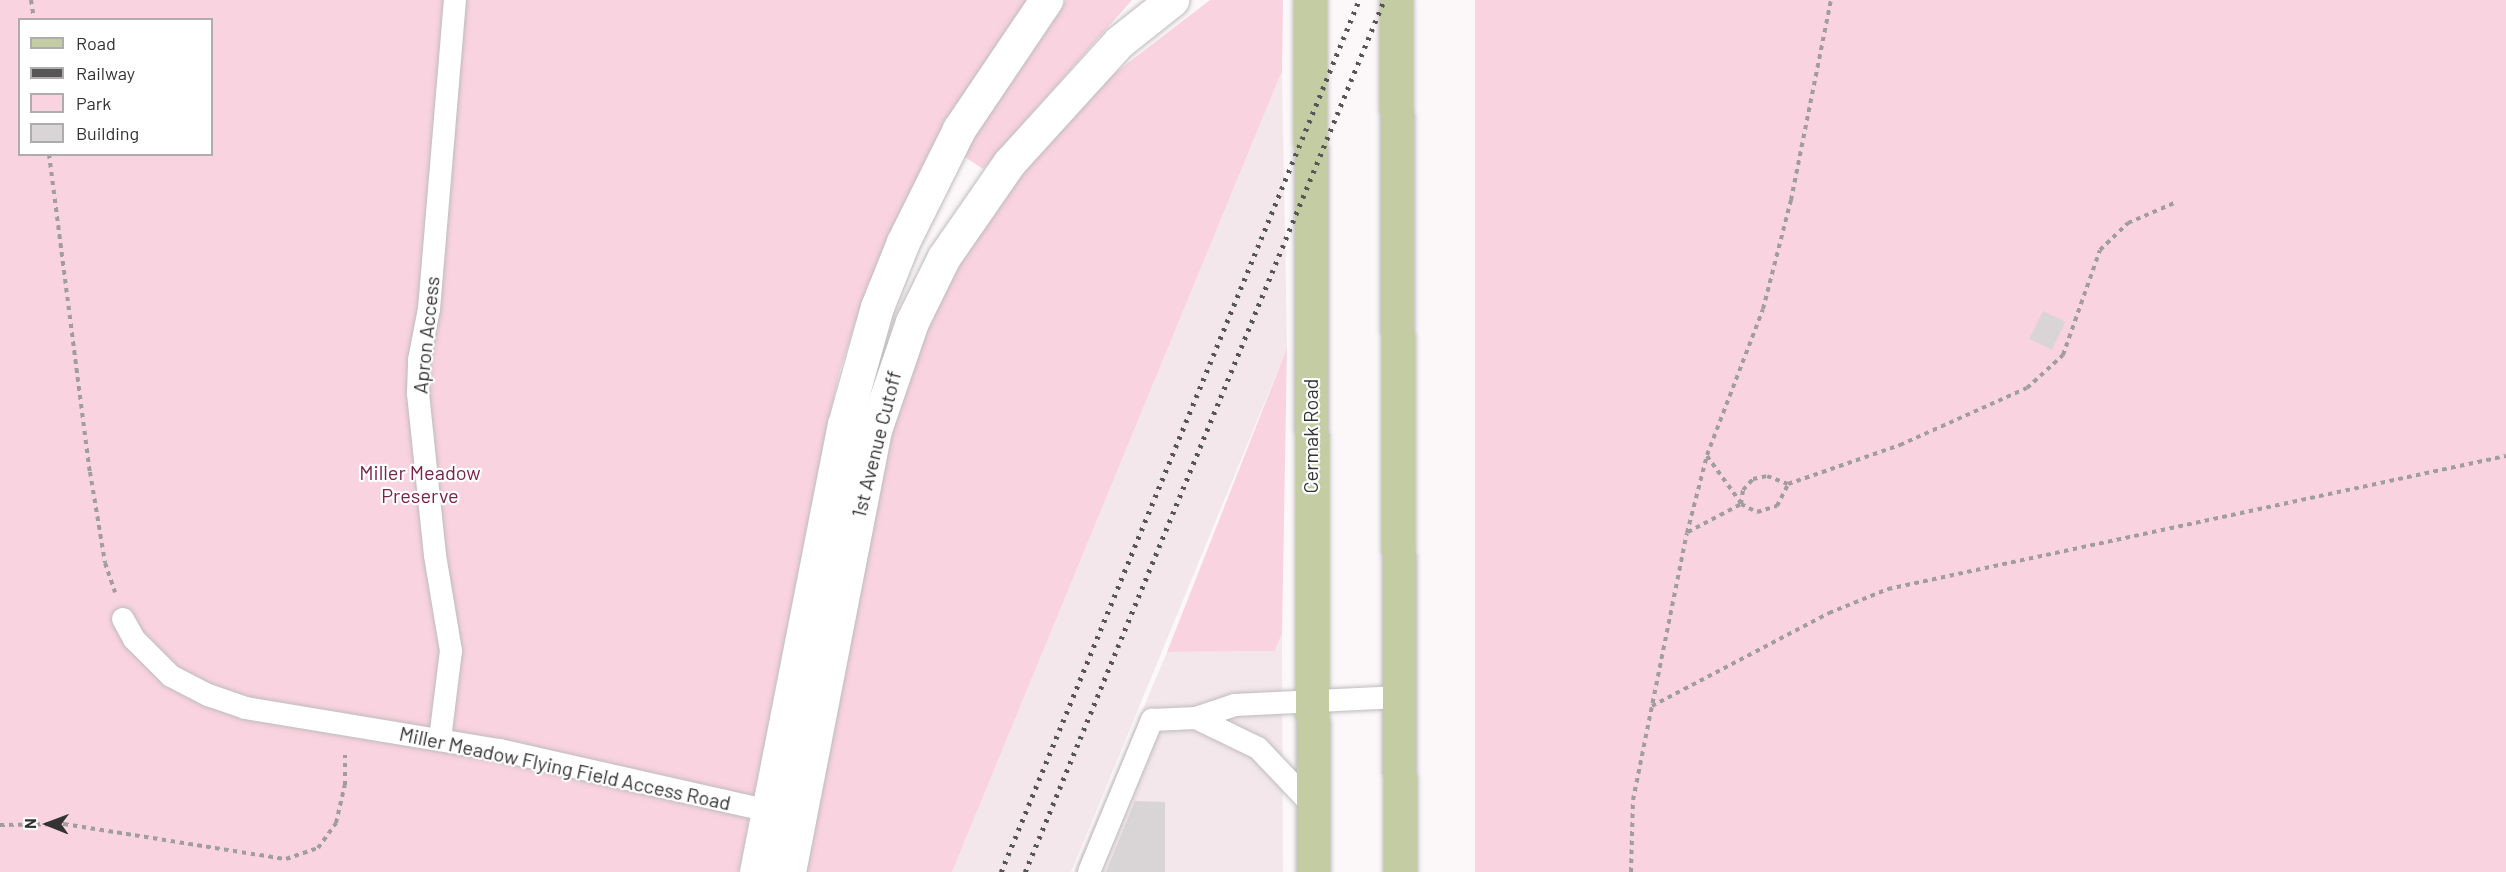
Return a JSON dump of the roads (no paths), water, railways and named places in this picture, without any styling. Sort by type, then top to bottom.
[{"type":"main road","name":"1st Avenue Cutoff","points":[[756,872],[844,425],[877,307],[903,242],[959,129],[1046,0]]},
{"type":"main road","name":"1st Avenue Cutoff","points":[[789,872],[875,430],[912,322],[944,257],[1009,163],[1119,42],[1172,0]]},
{"type":"main road","name":"Cermak Road","points":[[1310,0],[1313,872]]},
{"type":"main road","points":[[1396,0],[1400,872]]},
{"type":"lane","name":"Apron Access","points":[[440,739],[451,651],[435,555],[418,393],[419,360],[429,309],[455,0]]},
{"type":"lane","name":"Miller Meadow Flying Field Access Road","points":[[123,619],[134,639],[171,676],[208,695],[245,708],[440,739],[799,818]]},
{"type":"lane","points":[[1089,872],[1152,720],[1196,718],[1235,705],[1399,697]]},
{"type":"lane","points":[[1196,718],[1258,748],[1313,806]]},
{"type":"railway","points":[[1001,872],[1359,0]]},
{"type":"railway","points":[[1025,872],[1384,0]]},
{"type":"park label","name":"Miller Meadow Preserve","points":[[420,484]]}]
